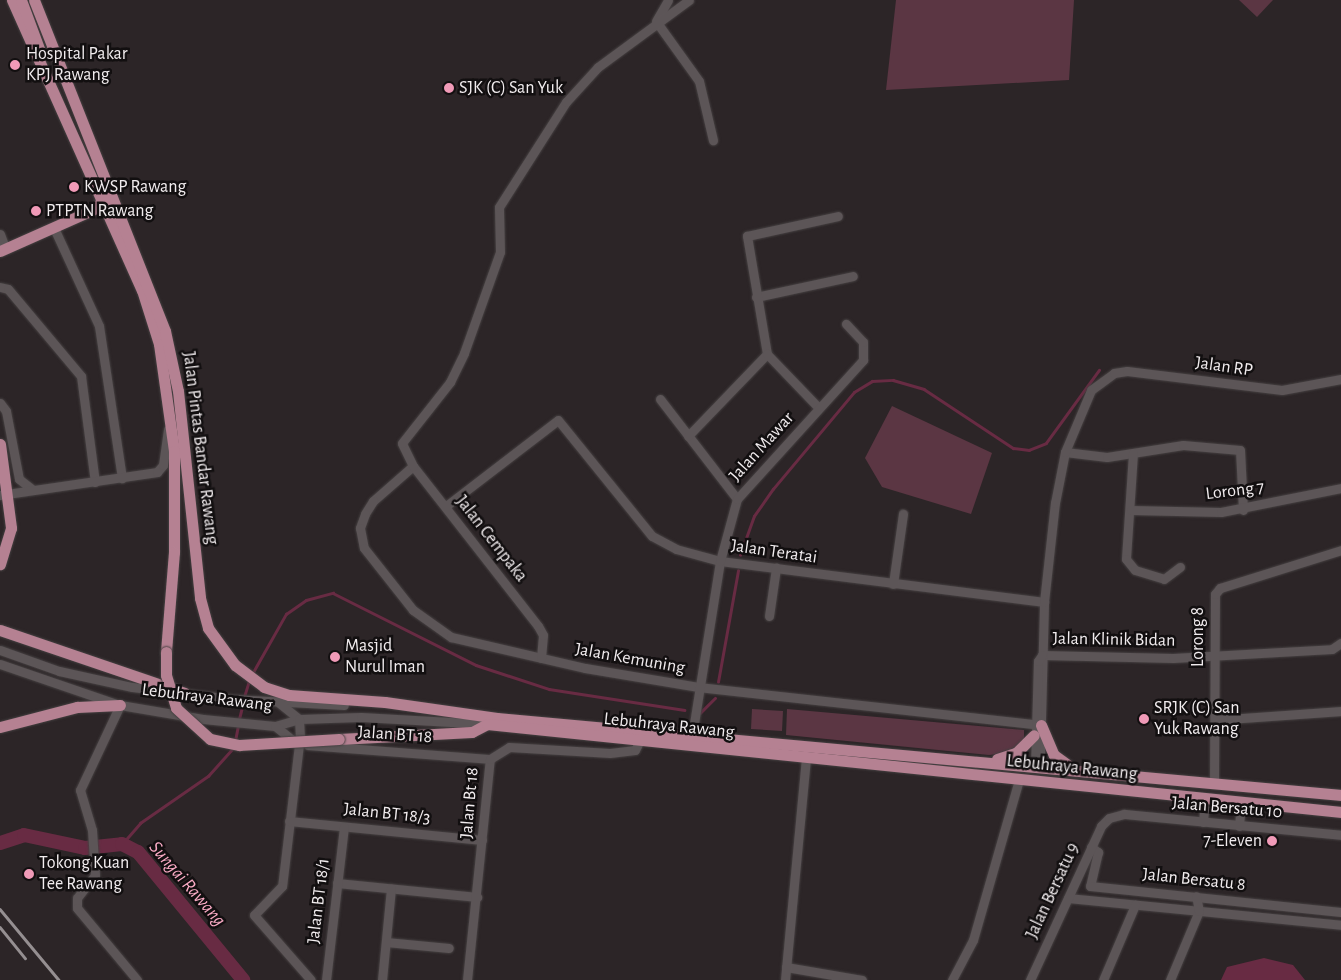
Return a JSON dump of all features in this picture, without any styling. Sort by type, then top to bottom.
[{"type":"main road","name":"Jalan Pintas Bandar Rawang","points":[[12,0],[146,302],[159,344],[170,405],[175,502],[166,675],[176,708],[210,739],[239,745],[472,732],[487,724]]},
{"type":"main road","points":[[21,0],[55,98]]},
{"type":"main road","name":"Jalan Pintas Bandar Rawang","points":[[34,0],[167,339],[181,410],[200,598],[208,628],[235,665],[264,687],[289,696],[385,702],[416,709]]},
{"type":"main road","points":[[3,250],[72,220],[101,204],[105,198],[104,177]]},
{"type":"main road","points":[[72,220],[90,214],[102,219],[146,302]]},
{"type":"main road","points":[[0,444],[4,495],[11,528],[0,564]]},
{"type":"main road","points":[[0,630],[186,693]]},
{"type":"main road","points":[[0,727],[77,707],[120,705]]},
{"type":"main road","name":"Lebuhraya Rawang","points":[[416,709],[1341,795]]},
{"type":"main road","name":"Lebuhraya Rawang","points":[[487,724],[1341,812]]},
{"type":"main road","points":[[988,761],[1016,753],[1037,728],[1054,755],[1077,771]]},
{"type":"main road","points":[[1006,778],[1035,766],[1035,775],[1047,782]]},
{"type":"street","points":[[656,26],[668,0]]},
{"type":"street","points":[[656,26],[688,0]]},
{"type":"street","points":[[656,26],[699,81],[712,140]]},
{"type":"street","name":"Jalan Cempaka","points":[[541,658],[543,635],[538,626],[413,466],[402,443],[450,382],[464,353],[500,252],[502,203],[566,102],[598,67],[656,26]]},
{"type":"street","points":[[819,408],[767,354],[747,236],[838,216]]},
{"type":"street","points":[[54,228],[99,326],[122,478]]},
{"type":"street","points":[[0,234],[3,250]]},
{"type":"street","points":[[756,297],[853,276]]},
{"type":"street","points":[[4,288],[81,376],[95,482]]},
{"type":"street","name":"Jalan Mawar","points":[[692,736],[698,687],[720,561],[737,499],[863,360],[863,342],[846,324]]},
{"type":"street","points":[[688,436],[767,354]]},
{"type":"street","name":"Jalan RP","points":[[1065,452],[1084,402],[1103,380],[1127,371],[1282,390],[1341,379]]},
{"type":"street","points":[[660,399],[737,499]]},
{"type":"street","points":[[0,403],[6,411],[19,479],[34,490]]},
{"type":"street","points":[[4,495],[152,474],[163,465],[170,405]]},
{"type":"street","name":"Jalan Teratai","points":[[446,506],[558,420],[652,536],[676,549],[720,561],[1044,602]]},
{"type":"street","points":[[1035,766],[1044,602],[1065,452],[1107,457],[1166,445],[1240,450],[1243,510]]},
{"type":"street","points":[[1133,453],[1129,566],[1164,578],[1180,567]]},
{"type":"street","name":"Jalan Kemuning","points":[[413,466],[373,501],[365,514],[360,528],[368,555],[431,626],[476,646],[698,687],[1037,728]]},
{"type":"street","name":"Lorong 7","points":[[1131,510],[1243,510],[1341,488]]},
{"type":"street","points":[[893,584],[903,514]]},
{"type":"street","name":"Lorong 8","points":[[1214,784],[1214,603],[1220,588],[1341,550]]},
{"type":"street","points":[[769,616],[776,568]]},
{"type":"street","name":"Jalan Klinik Bidan","points":[[1042,654],[1214,656],[1332,649],[1341,643]]},
{"type":"street","name":"Lebuhraya Rawang","points":[[0,650],[104,681],[186,693],[255,701],[416,709]]},
{"type":"street","name":"Lebuhraya Rawang","points":[[0,664],[120,705],[226,721],[275,726],[300,719],[361,717],[487,724]]},
{"type":"street","points":[[277,702],[300,719],[298,744],[282,886],[254,914],[311,980]]},
{"type":"street","points":[[120,705],[80,790],[92,830],[95,881],[77,898],[77,908],[137,980]]},
{"type":"street","points":[[1214,720],[1341,711]]},
{"type":"street","points":[[275,726],[298,744]]},
{"type":"street","name":"Jalan Bt 18","points":[[468,980],[490,758],[509,747],[610,754],[635,750],[640,740]]},
{"type":"street","name":"Jalan BT 18","points":[[298,744],[490,758]]},
{"type":"street","points":[[785,980],[806,758]]},
{"type":"street","points":[[952,980],[974,940],[1019,780]]},
{"type":"street","points":[[1203,822],[1205,799]]},
{"type":"street","points":[[1239,826],[1241,803]]},
{"type":"street","name":"Jalan Bersatu 10","points":[[1109,818],[1124,814],[1341,835]]},
{"type":"street","name":"Jalan Bersatu 9","points":[[1030,980],[1091,847],[1109,818]]},
{"type":"street","name":"Jalan BT 18/3","points":[[289,821],[482,840]]},
{"type":"street","name":"Jalan BT 18/1","points":[[326,980],[344,827]]},
{"type":"street","name":"Jalan Bersatu 8","points":[[1091,847],[1098,852],[1090,886],[1341,912]]},
{"type":"street","points":[[337,883],[477,897]]},
{"type":"street","points":[[382,980],[391,888]]},
{"type":"street","points":[[1170,980],[1199,911],[1196,896]]},
{"type":"street","points":[[1068,898],[1341,925]]},
{"type":"street","points":[[1103,980],[1135,905]]},
{"type":"street","points":[[386,942],[449,948]]},
{"type":"street","points":[[786,967],[862,980]]},
{"type":"shaded area","points":[[896,0],[1074,0],[1069,80],[886,90]]},
{"type":"shaded area","points":[[1239,0],[1273,0],[1257,17]]},
{"type":"shaded area","points":[[892,406],[992,453],[971,514],[882,487],[865,458]]},
{"type":"shaded area","points":[[752,709],[783,711],[782,731],[751,729]]},
{"type":"shaded area","points":[[787,709],[1024,730],[1024,741],[1006,753],[989,755],[786,735]]},
{"type":"shaded area","points":[[1264,958],[1293,965],[1305,980],[1221,980],[1227,967]]},
{"type":"waterway","points":[[740,555],[754,516],[773,489],[854,392],[872,381],[893,380],[924,389],[1013,448],[1029,450],[1046,443],[1099,370]]},
{"type":"waterway","points":[[718,682],[738,571]]},
{"type":"waterway","points":[[252,674],[286,614],[306,600],[333,593],[476,665],[549,689],[684,710]]},
{"type":"waterway","points":[[244,697],[249,681]]},
{"type":"waterway","points":[[700,713],[715,698]]},
{"type":"waterway","points":[[239,719],[243,703]]},
{"type":"waterway","points":[[235,741],[238,725]]},
{"type":"waterway","points":[[122,844],[140,823],[208,776],[234,747]]},
{"type":"waterway","name":"Sungai Rawang","points":[[0,843],[24,835],[85,848],[122,844],[138,852],[243,980]]},
{"type":"railway","points":[[0,909],[59,980]]},
{"type":"railway","points":[[0,927],[25,958]]},
{"type":"place","name":"Hospital Pakar KPJ Rawang","points":[[15,65]]},
{"type":"place","name":"SJK (C) San Yuk","points":[[449,88]]},
{"type":"place","name":"KWSP Rawang","points":[[74,187]]},
{"type":"place","name":"PTPTN Rawang","points":[[36,211]]},
{"type":"place","name":"Masjid Nurul Iman","points":[[335,657]]},
{"type":"place","name":"SRJK (C) San Yuk Rawang","points":[[1144,719]]},
{"type":"place","name":"7-Eleven","points":[[1272,841]]},
{"type":"place","name":"Tokong Kuan Tee Rawang","points":[[29,874]]}]
